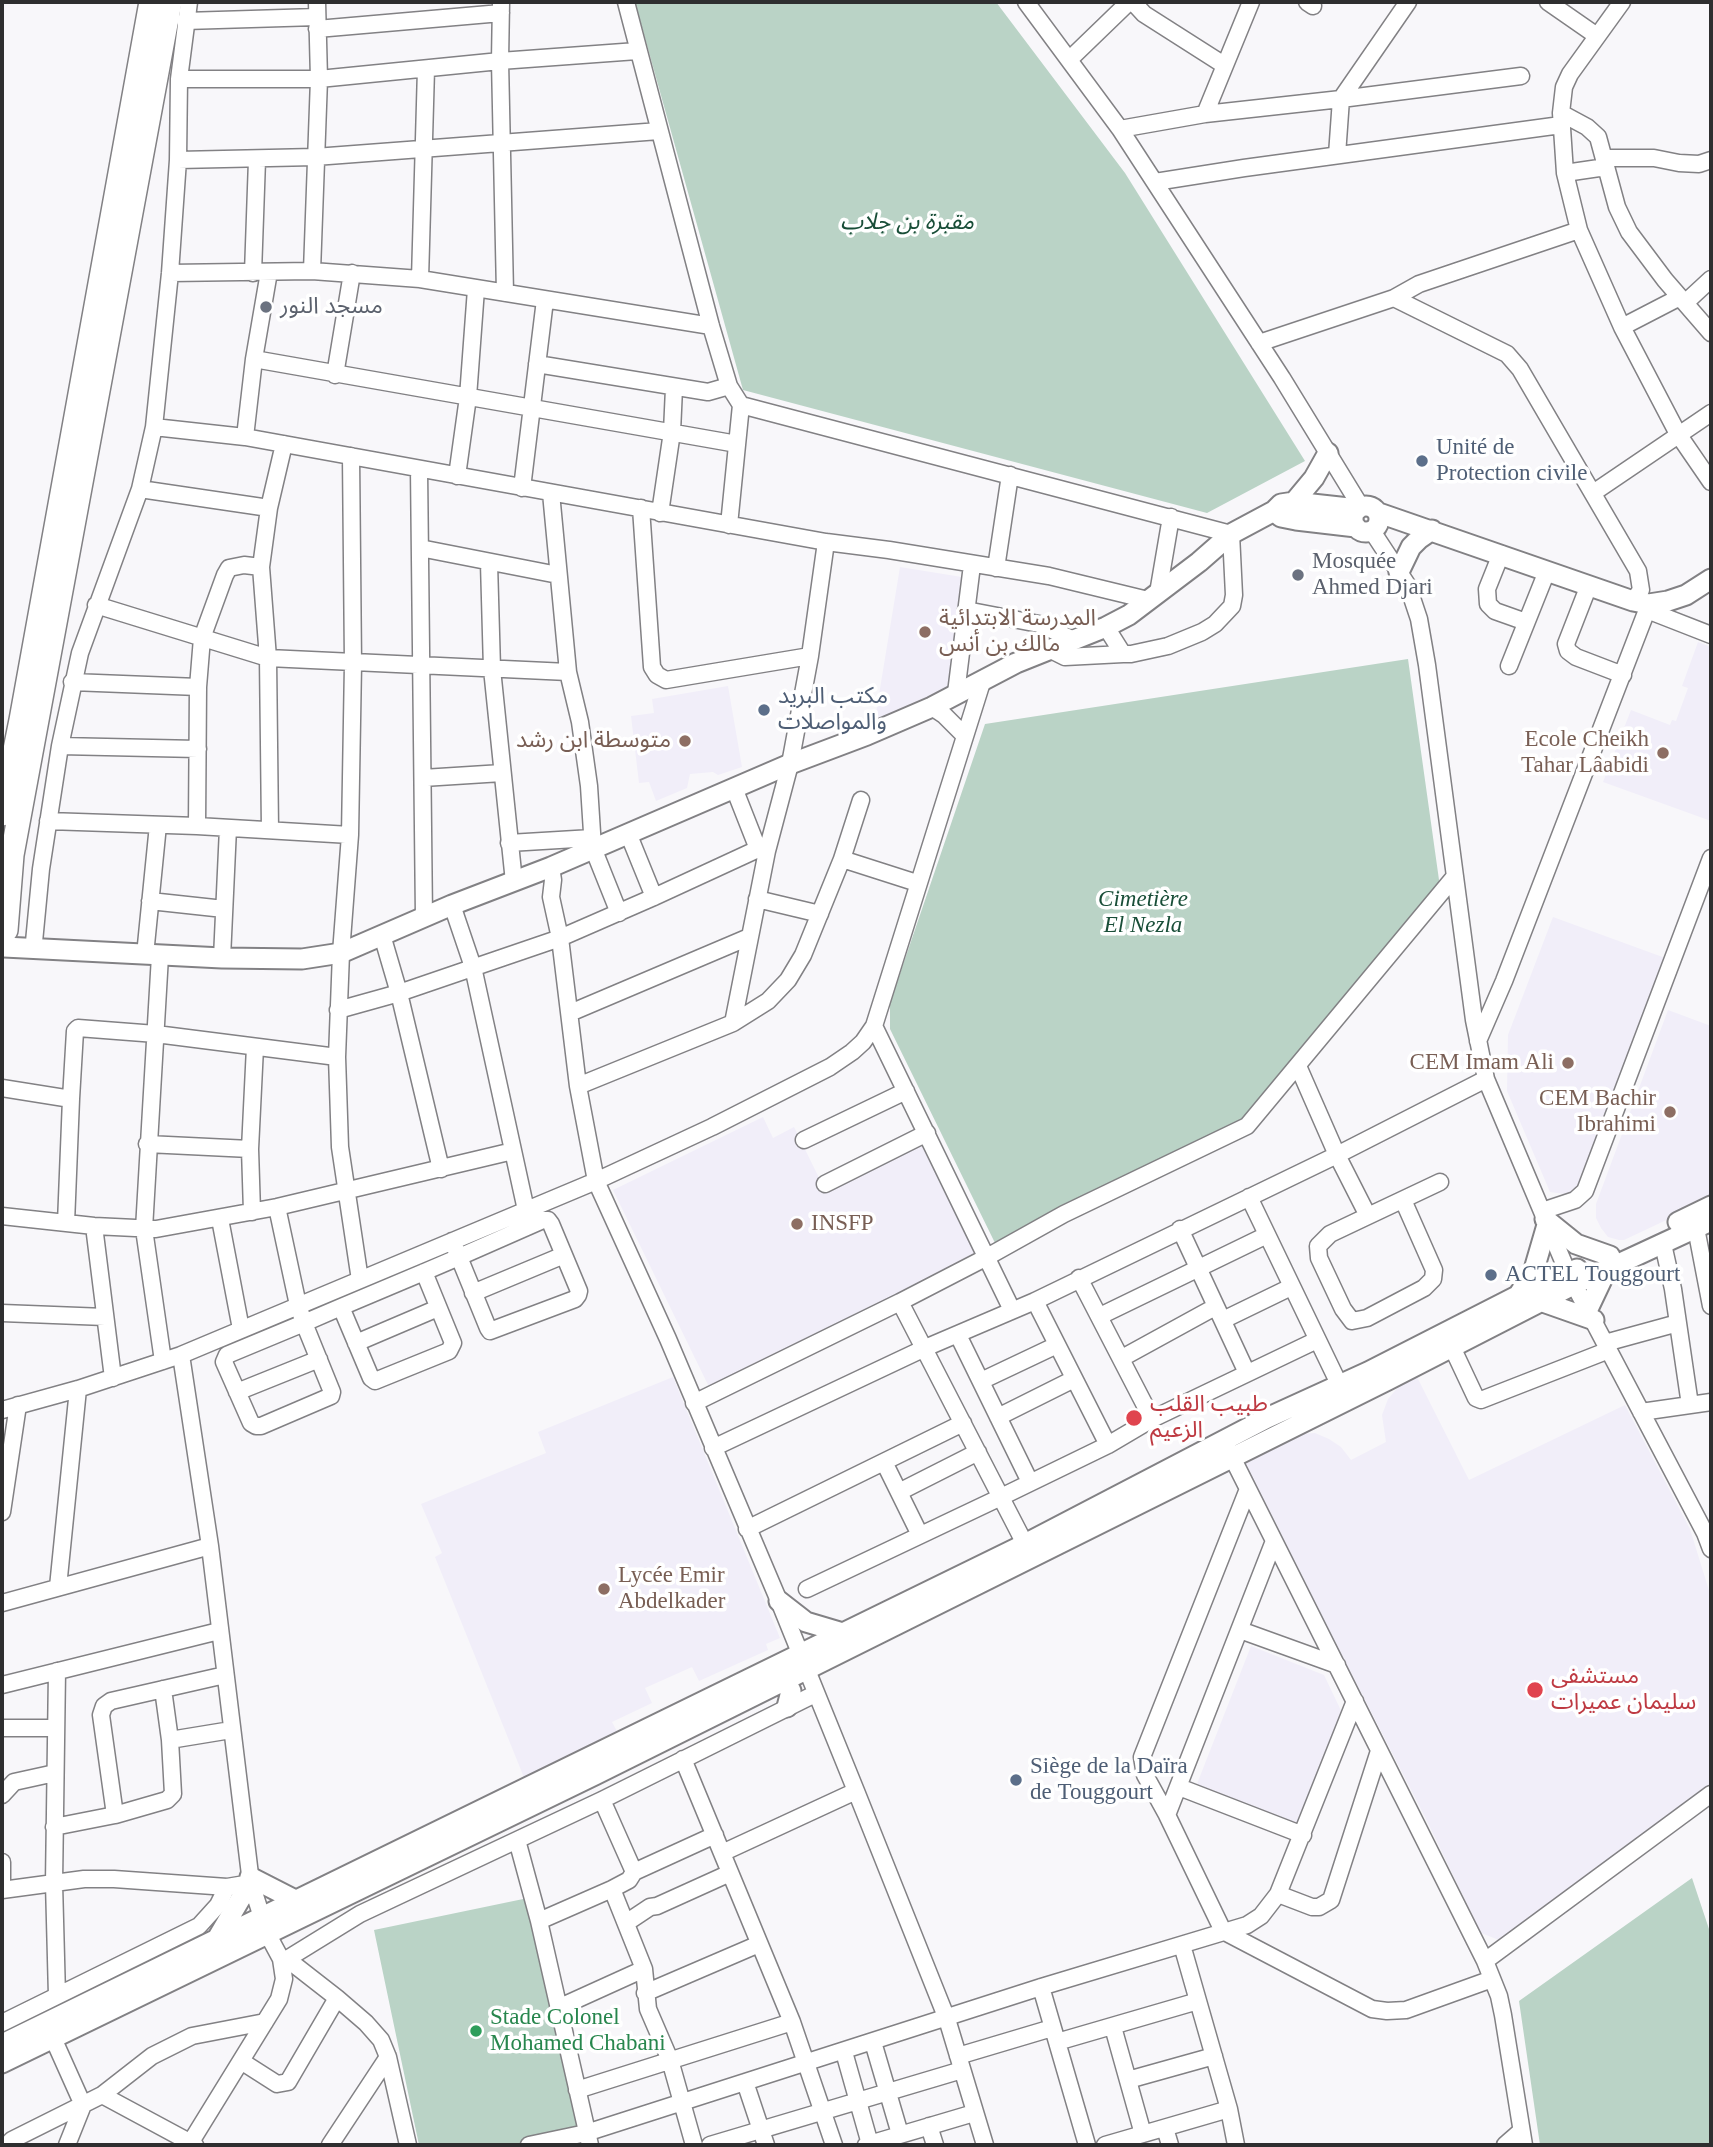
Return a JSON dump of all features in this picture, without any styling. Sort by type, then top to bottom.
[{"type":"highway","points":[[4,937],[29,720],[151,2]]},
{"type":"highway","points":[[2,814],[29,720],[170,2]]},
{"type":"main road","points":[[1294,502],[1314,478],[1328,453]]},
{"type":"main road","points":[[4,937],[40,945],[152,955],[302,959],[341,953],[452,905],[544,870],[592,843],[628,833],[790,764],[867,735],[932,707],[983,678],[1106,627],[1129,615],[1231,534],[1274,511],[1281,504],[1294,502],[1432,530],[1643,605],[1686,595],[1711,579]]},
{"type":"main road","points":[[1274,511],[1281,517],[1296,520],[1365,517]]},
{"type":"main road","points":[[1399,572],[1411,547],[1432,530]]},
{"type":"main road","points":[[1540,1301],[1591,1315],[1608,1263],[1711,1206]]},
{"type":"main road","points":[[1519,1295],[1533,1273],[1545,1218],[1576,1244],[1608,1263]]},
{"type":"main road","points":[[2,2044],[218,1938],[264,1925],[295,1900],[803,1661],[1228,1450],[1339,1384],[1519,1295],[1664,1244],[1704,1224]]},
{"type":"main road","points":[[2,2063],[264,1925],[595,1775],[785,1679],[803,1661],[843,1633],[1025,1544],[1452,1347],[1540,1301],[1570,1279]]},
{"type":"main road","points":[[779,1601],[806,1622],[843,1633]]},
{"type":"main road","points":[[785,1679],[791,1691],[787,1707]]},
{"type":"main road","points":[[218,1938],[251,1882],[295,1900]]},
{"type":"street","points":[[40,945],[48,821],[72,682],[96,605],[140,489],[154,427],[170,273],[178,160],[179,79],[190,2]]},
{"type":"street","points":[[626,2],[711,326],[729,386],[741,405],[729,525]]},
{"type":"street","points":[[1026,2],[1070,59],[1156,183],[1259,342],[1408,586],[1422,636],[1469,981],[1486,1079],[1570,1279],[1711,1549]]},
{"type":"street","points":[[1070,59],[1131,2],[1166,29],[1224,65]]},
{"type":"street","points":[[1205,114],[1251,2]]},
{"type":"street","points":[[1336,155],[1341,99],[1408,2]]},
{"type":"street","points":[[1548,2],[1597,36]]},
{"type":"street","points":[[1622,2],[1566,82],[1561,119],[1565,173],[1578,230],[1622,327],[1678,434],[1711,482]]},
{"type":"street","points":[[186,21],[501,7],[505,293]]},
{"type":"street","points":[[312,271],[319,79],[317,16]]},
{"type":"street","points":[[179,79],[319,79],[637,51]]},
{"type":"street","points":[[420,279],[426,69]]},
{"type":"street","points":[[1120,129],[1205,114],[1521,76]]},
{"type":"street","points":[[1156,183],[1561,119],[1593,131],[1603,148],[1617,207],[1629,232],[1711,333]]},
{"type":"street","points":[[178,160],[315,157],[659,131]]},
{"type":"street","points":[[1565,173],[1605,163],[1654,158],[1699,164],[1711,160]]},
{"type":"street","points":[[245,437],[261,273],[257,160]]},
{"type":"street","points":[[1259,342],[1394,298],[1419,284],[1578,230]]},
{"type":"street","points":[[170,273],[312,271],[420,279],[711,326]]},
{"type":"street","points":[[335,375],[352,273]]},
{"type":"street","points":[[1622,327],[1683,300],[1711,279]]},
{"type":"street","points":[[457,476],[468,397],[476,289]]},
{"type":"street","points":[[1394,298],[1513,359],[1638,571],[1643,605],[1623,676],[1478,1041]]},
{"type":"street","points":[[522,488],[545,300]]},
{"type":"street","points":[[254,359],[737,444]]},
{"type":"street","points":[[537,364],[708,392],[729,386]]},
{"type":"street","points":[[660,513],[672,432],[674,387]]},
{"type":"street","points":[[741,405],[1231,534],[1234,595],[1232,606],[1226,615],[1202,632],[1168,646],[1140,653],[1065,657],[1051,650]]},
{"type":"street","points":[[1593,493],[1711,413]]},
{"type":"street","points":[[154,427],[245,437],[660,513],[1049,576],[1153,596],[1171,517]]},
{"type":"street","points":[[270,830],[268,658],[261,567],[269,508],[284,444]]},
{"type":"street","points":[[351,456],[353,664],[350,835],[337,1057],[340,1147],[360,1280]]},
{"type":"street","points":[[419,469],[424,917]]},
{"type":"street","points":[[996,568],[1010,475]]},
{"type":"street","points":[[140,489],[269,508]]},
{"type":"street","points":[[551,493],[568,672],[580,722],[589,786],[592,843],[619,913]]},
{"type":"street","points":[[640,508],[652,667],[657,675],[666,680],[810,656]]},
{"type":"street","points":[[733,1023],[757,899],[762,850],[790,764],[810,656],[826,542]]},
{"type":"street","points":[[420,548],[558,575]]},
{"type":"street","points":[[1501,554],[1487,589],[1488,604],[1495,611],[1526,622]]},
{"type":"street","points":[[489,563],[492,669],[514,882]]},
{"type":"street","points":[[197,826],[198,687],[202,638],[229,568],[244,565],[261,567]]},
{"type":"street","points":[[956,693],[972,565]]},
{"type":"street","points":[[1509,666],[1547,571]]},
{"type":"street","points":[[1589,585],[1566,643],[1567,651],[1623,676]]},
{"type":"street","points":[[96,605],[268,658],[568,672]]},
{"type":"street","points":[[1643,605],[1711,635]]},
{"type":"street","points":[[966,610],[1039,624],[1074,640]]},
{"type":"street","points":[[1106,627],[1122,654]]},
{"type":"street","points":[[2,1409],[78,1389],[181,1355],[596,1181],[712,1127],[830,1067],[852,1052],[874,1026],[964,736],[979,698],[983,678]]},
{"type":"street","points":[[72,682],[198,687]]},
{"type":"street","points":[[932,707],[964,736]]},
{"type":"street","points":[[29,720],[65,721]]},
{"type":"street","points":[[60,746],[198,749]]},
{"type":"street","points":[[423,778],[502,773]]},
{"type":"street","points":[[734,788],[762,850]]},
{"type":"street","points":[[578,1086],[733,1023],[768,1001],[788,980],[803,955],[842,859],[861,800]]},
{"type":"street","points":[[48,821],[350,835]]},
{"type":"street","points":[[158,825],[150,901],[156,1034],[144,1229],[163,1361]]},
{"type":"street","points":[[222,958],[228,828]]},
{"type":"street","points":[[628,833],[654,897]]},
{"type":"street","points":[[509,843],[592,843]]},
{"type":"street","points":[[338,1010],[399,993],[560,938],[762,850]]},
{"type":"street","points":[[1545,1218],[1585,1191],[1711,858]]},
{"type":"street","points":[[842,859],[917,883]]},
{"type":"street","points":[[544,870],[560,938],[578,1086],[596,1181],[638,1270],[779,1601],[856,1791],[947,2019],[985,2145]]},
{"type":"street","points":[[694,1403],[987,1258],[1064,1214],[1238,1131],[1255,1119],[1455,877]]},
{"type":"street","points":[[757,899],[820,914]]},
{"type":"street","points":[[150,901],[224,909]]},
{"type":"street","points":[[452,905],[472,967],[526,1210]]},
{"type":"street","points":[[382,935],[399,993],[441,1169]]},
{"type":"street","points":[[570,1013],[749,937]]},
{"type":"street","points":[[1469,981],[1480,987],[1504,981]]},
{"type":"street","points":[[874,1026],[1012,1310]]},
{"type":"street","points":[[66,1223],[75,1031],[78,1028],[156,1034],[337,1057]]},
{"type":"street","points":[[252,1212],[250,1149],[255,1047]]},
{"type":"street","points":[[1298,1066],[1336,1155],[1368,1216]]},
{"type":"street","points":[[713,1448],[925,1348],[1035,1301],[1486,1079]]},
{"type":"street","points":[[2,1088],[71,1099]]},
{"type":"street","points":[[804,1140],[906,1091]]},
{"type":"street","points":[[825,1184],[927,1133]]},
{"type":"street","points":[[148,1144],[250,1149]]},
{"type":"street","points":[[2,1216],[144,1229],[220,1219],[513,1151]]},
{"type":"street","points":[[1403,1200],[1434,1270],[1433,1279],[1424,1287],[1367,1318],[1352,1321],[1333,1289],[1320,1258],[1318,1245],[1330,1234],[1440,1182]]},
{"type":"street","points":[[1249,1197],[1339,1384]]},
{"type":"street","points":[[276,1207],[298,1305],[304,1323],[332,1392],[328,1399],[256,1426],[251,1423],[224,1358],[304,1323],[341,1307],[458,1257],[548,1220],[579,1291],[575,1299],[490,1331],[473,1293],[458,1257],[452,1241]]},
{"type":"street","points":[[220,1219],[241,1329]]},
{"type":"street","points":[[1704,1224],[1711,1299]]},
{"type":"street","points":[[94,1226],[113,1378]]},
{"type":"street","points":[[1180,1229],[1247,1373]]},
{"type":"street","points":[[1100,1316],[1267,1235]]},
{"type":"street","points":[[1664,1244],[1690,1405]]},
{"type":"street","points":[[473,1293],[564,1255]]},
{"type":"street","points":[[341,1307],[371,1378],[375,1381],[449,1352],[453,1343],[424,1272]]},
{"type":"street","points":[[1079,1278],[1152,1419]]},
{"type":"street","points":[[1122,1358],[1219,1314],[1292,1287]]},
{"type":"street","points":[[1035,1301],[1108,1445]]},
{"type":"street","points":[[900,1302],[1025,1544]]},
{"type":"street","points":[[356,1343],[438,1308]]},
{"type":"street","points":[[2,1313],[105,1317]]},
{"type":"street","points":[[1452,1347],[1476,1398],[1481,1400],[1607,1346],[1678,1323]]},
{"type":"street","points":[[958,1335],[1030,1482]]},
{"type":"street","points":[[807,1589],[1108,1445],[1152,1419],[1317,1340]]},
{"type":"street","points":[[981,1381],[1057,1345]]},
{"type":"street","points":[[181,1355],[210,1546],[251,1882],[264,1925],[284,1959],[337,1998],[381,2040],[388,2057],[408,2145]]},
{"type":"street","points":[[237,1392],[319,1359]]},
{"type":"street","points":[[998,1417],[1074,1379]]},
{"type":"street","points":[[58,1587],[78,1389]]},
{"type":"street","points":[[1641,1412],[1711,1402]]},
{"type":"street","points":[[2,1512],[18,1405]]},
{"type":"street","points":[[747,1529],[963,1423]]},
{"type":"street","points":[[1228,1450],[1485,1961],[1503,2015],[1522,2138],[1505,2145]]},
{"type":"street","points":[[899,1492],[978,1452]]},
{"type":"street","points":[[884,1462],[920,1535]]},
{"type":"street","points":[[1248,1489],[1142,1757],[1145,1775],[1223,1931],[1371,2009],[1406,2010],[1492,1979]]},
{"type":"street","points":[[1167,1815],[1274,1541]]},
{"type":"street","points":[[2,1602],[210,1546]]},
{"type":"street","points":[[1240,1630],[1337,1665]]},
{"type":"street","points":[[2,1685],[219,1631]]},
{"type":"street","points":[[57,1671],[54,1827],[57,1996]]},
{"type":"street","points":[[115,1815],[101,1715],[104,1706],[111,1701],[225,1675]]},
{"type":"street","points":[[54,1827],[115,1815],[167,1800],[173,1794],[170,1740],[163,1689]]},
{"type":"street","points":[[284,1959],[360,1914],[602,1800],[815,1693]]},
{"type":"street","points":[[529,2145],[588,2139],[681,2102],[1041,1987],[1247,1925],[1270,1906],[1278,1894],[1355,1701]]},
{"type":"street","points":[[2,1728],[56,1728]]},
{"type":"street","points":[[170,1740],[231,1730]]},
{"type":"street","points":[[1278,1894],[1312,1907],[1319,1907],[1331,1900],[1379,1751]]},
{"type":"street","points":[[682,1759],[792,2022],[834,2145]]},
{"type":"street","points":[[2,1796],[14,1782],[55,1773]]},
{"type":"street","points":[[1179,1787],[1303,1835]]},
{"type":"street","points":[[723,1853],[856,1791]]},
{"type":"street","points":[[1485,1961],[1711,1794]]},
{"type":"street","points":[[602,1800],[634,1872]]},
{"type":"street","points":[[539,1921],[612,1889],[629,1880],[634,1872],[715,1835]]},
{"type":"street","points":[[517,1840],[539,1921],[588,2139]]},
{"type":"street","points":[[2,1862],[2,1890],[84,1879],[227,1887],[251,1882]]},
{"type":"street","points":[[626,1923],[650,1907],[730,1873]]},
{"type":"street","points":[[2,2023],[199,1926],[218,1905],[227,1887]]},
{"type":"street","points":[[612,1889],[644,1969],[648,2009],[670,2060],[694,2145]]},
{"type":"street","points":[[645,1993],[759,1944]]},
{"type":"street","points":[[1182,1945],[1229,2109],[1236,2145]]},
{"type":"street","points":[[102,2095],[192,2144],[279,1999],[284,1979],[284,1959]]},
{"type":"street","points":[[558,2008],[644,1969]]},
{"type":"street","points":[[1041,1987],[1087,2145]]},
{"type":"street","points":[[241,2061],[277,2084],[288,2082],[337,1998]]},
{"type":"street","points":[[710,2145],[764,2138],[823,2111],[888,2092],[960,2063],[1054,2035],[1113,2027],[1198,2001]]},
{"type":"street","points":[[7,2145],[102,2095],[152,2056],[192,2036],[265,2022]]},
{"type":"street","points":[[577,2090],[792,2022]]},
{"type":"street","points":[[1113,2027],[1143,2134]]},
{"type":"street","points":[[53,2038],[83,2105],[66,2145]]},
{"type":"street","points":[[873,2042],[888,2092],[881,2142]]},
{"type":"street","points":[[844,2052],[858,2101],[881,2142]]},
{"type":"street","points":[[1128,2080],[1214,2056]]},
{"type":"street","points":[[330,2145],[388,2057]]},
{"type":"street","points":[[745,2082],[764,2138]]},
{"type":"street","points":[[1105,2145],[1229,2109]]},
{"type":"street","points":[[881,2142],[974,2113]]},
{"type":"street","points":[[929,2126],[934,2145]]},
{"type":"street","points":[[1165,2128],[1170,2145]]},
{"type":"shaded area","name":"المدرسة الابتدائية مالك بن أنس","points":[[900,567],[968,578],[953,687],[942,696],[875,719]]},
{"type":"shaded area","name":"Ecole Cheikh Tahar Lâabidi","points":[[1698,642],[1711,647],[1711,821],[1603,782],[1631,710],[1670,725],[1672,720],[1676,721],[1688,688],[1682,686]]},
{"type":"shaded area","name":"متوسطة ابن رشد","points":[[728,686],[742,767],[718,775],[713,772],[690,774],[687,788],[656,801],[649,782],[639,783],[631,716],[654,713],[652,699]]},
{"type":"shaded area","name":"CEM Imam Ali","points":[[1553,917],[1668,959],[1580,1196],[1550,1192],[1507,1091],[1508,1035]]},
{"type":"shaded area","name":"CEM Bachir Ibrahimi","points":[[1668,1010],[1711,1026],[1711,1199],[1619,1240],[1608,1237],[1601,1228],[1596,1218],[1596,1204]]},
{"type":"shaded area","name":"INSFP","points":[[763,1117],[773,1138],[794,1127],[825,1190],[925,1141],[982,1258],[711,1391],[613,1190]]},
{"type":"shaded area","name":"مستشفى سليمان عميرات","points":[[1416,1375],[1469,1480],[1625,1405],[1690,1529],[1711,1597],[1711,1784],[1499,1940],[1481,1933],[1425,1817],[1243,1463],[1301,1434],[1315,1433],[1341,1447],[1351,1460],[1386,1442],[1382,1415],[1388,1399],[1400,1385]]},
{"type":"shaded area","name":"Lycée Emir Abdelkader","points":[[673,1377],[780,1638],[766,1644],[768,1650],[699,1681],[692,1667],[645,1688],[652,1703],[612,1722],[619,1735],[525,1780],[435,1557],[442,1553],[421,1504],[546,1453],[538,1432]]},
{"type":"shaded area","points":[[1251,1646],[1324,1675],[1345,1719],[1301,1830],[1195,1789]]},
{"type":"green space","name":"مقبرة بن جلاب","points":[[635,2],[996,2],[1125,173],[1305,461],[1207,513],[743,390]]},
{"type":"green space","name":"Cimetière El Nezla","points":[[1408,659],[1440,887],[1246,1121],[995,1243],[890,1029],[890,1003],[985,724]]},
{"type":"green space","points":[[1692,1878],[1711,1935],[1711,2145],[1540,2145],[1519,2001]]},
{"type":"green space","name":"Stade Colonel Mohamed Chabani","points":[[528,1898],[578,2132],[514,2145],[419,2145],[374,1930]]},
{"type":"place","name":"مسجد النور","points":[[266,307]]},
{"type":"place","name":"Unité de Protection civile","points":[[1422,461]]},
{"type":"place","name":"Mosquée Ahmed Djari","points":[[1298,575]]},
{"type":"place","name":"المدرسة الابتدائية مالك بن أنس","points":[[925,632]]},
{"type":"place","name":"مكتب البريد والمواصلات","points":[[764,710]]},
{"type":"place","name":"متوسطة ابن رشد","points":[[685,741]]},
{"type":"place","name":"Ecole Cheikh Tahar Lâabidi","points":[[1663,753]]},
{"type":"place","name":"CEM Imam Ali","points":[[1568,1063]]},
{"type":"place","name":"CEM Bachir Ibrahimi","points":[[1670,1112]]},
{"type":"place","name":"INSFP","points":[[797,1224]]},
{"type":"place","name":"ACTEL Touggourt","points":[[1491,1275]]},
{"type":"place","name":"طبيب القلب الزعيم","points":[[1134,1418]]},
{"type":"place","name":"Lycée Emir Abdelkader","points":[[604,1589]]},
{"type":"place","name":"مستشفى سليمان عميرات","points":[[1535,1690]]},
{"type":"place","name":"Siège de la Daïra de Touggourt","points":[[1016,1780]]},
{"type":"place","name":"Stade Colonel Mohamed Chabani","points":[[476,2031]]}]
